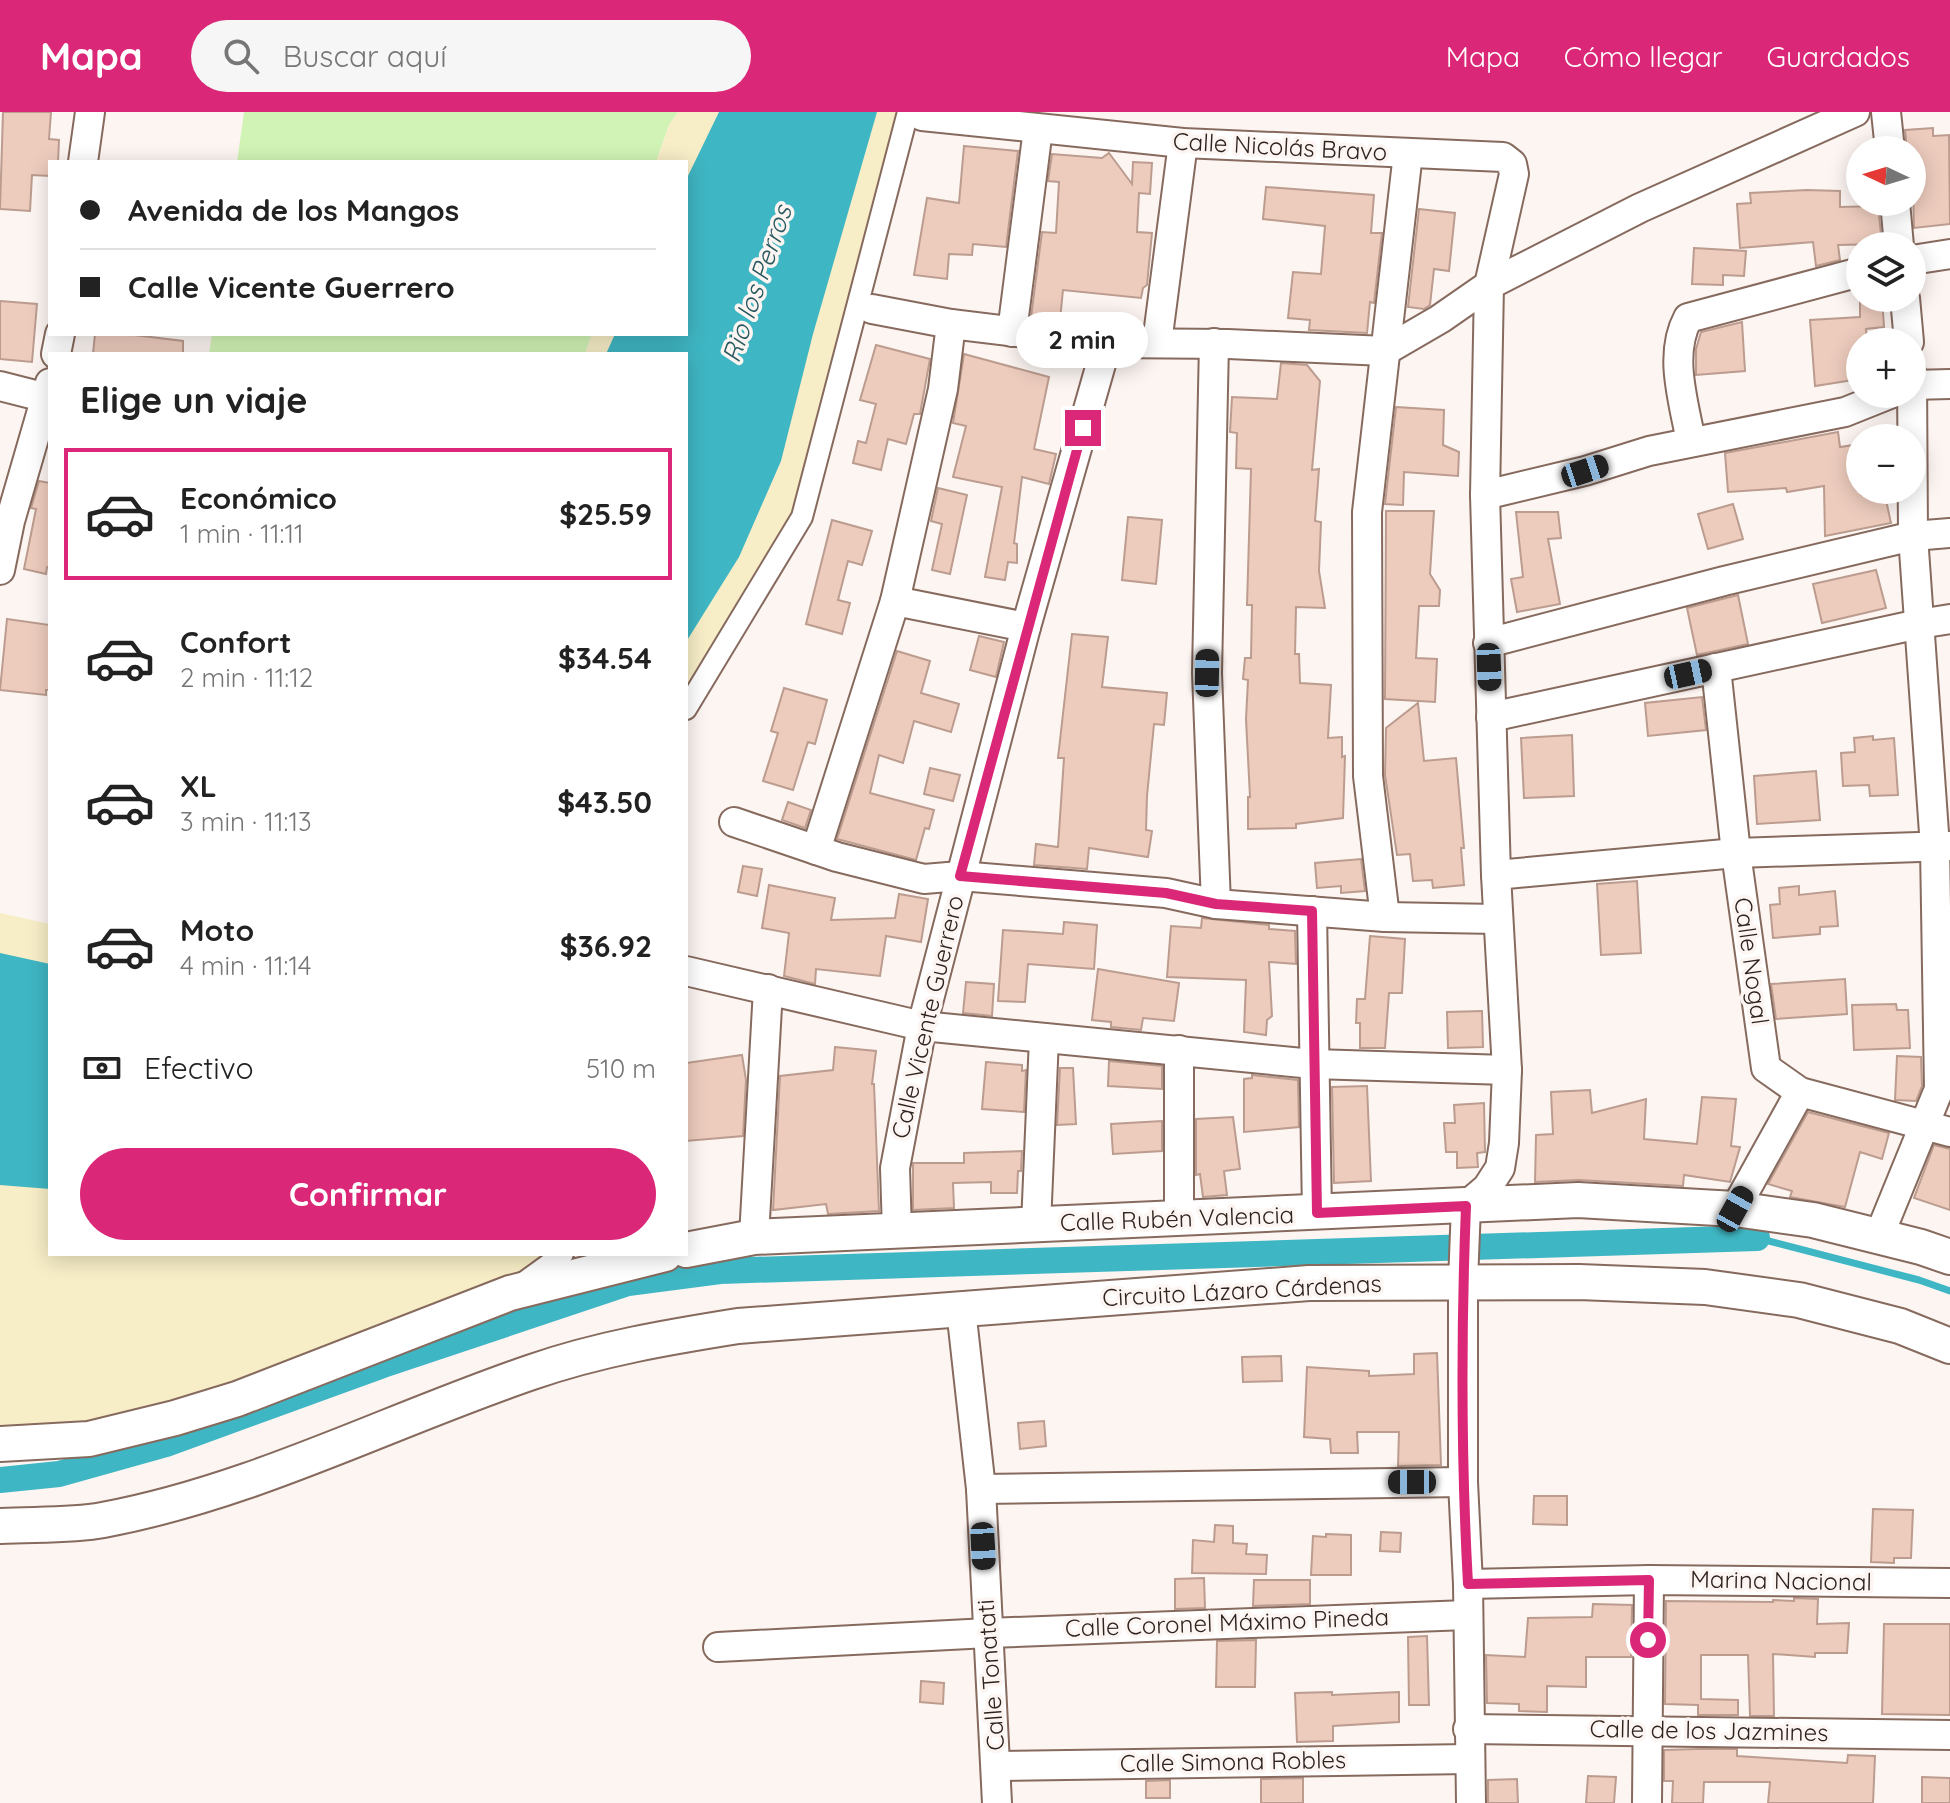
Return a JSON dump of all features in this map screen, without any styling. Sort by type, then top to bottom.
[{"type":"street","points":[[83,160],[90,112]]},
{"type":"street","points":[[872,309],[951,324],[1107,343],[1214,343],[1385,351],[1440,319],[1489,285],[1640,208],[1855,112]]},
{"type":"street","points":[[1886,112],[1889,136]]},
{"type":"street","points":[[688,706],[802,517],[915,114]]},
{"type":"street","name":"Calle Nicolás Bravo","points":[[915,114],[1183,143],[1503,157],[1512,164],[1514,174],[1489,285]]},
{"type":"street","points":[[1012,332],[1038,129]]},
{"type":"street","points":[[1157,343],[1183,143]]},
{"type":"street","points":[[1385,917],[1368,776],[1367,512],[1408,153]]},
{"type":"street","points":[[1926,258],[1950,254]]},
{"type":"street","points":[[1691,442],[1676,351],[1688,318],[1846,276]]},
{"type":"street","points":[[1471,1803],[1468,1584],[1463,1482],[1466,1211],[1500,1168],[1507,1070],[1497,919],[1488,643],[1485,495],[1489,285]]},
{"type":"street","points":[[816,850],[895,601],[943,389],[951,324]]},
{"type":"street","name":"Calle Vicente Guerrero","points":[[897,1231],[895,1168],[922,1026],[1026,627],[1107,343]]},
{"type":"street","points":[[1214,343],[1207,673],[1216,904]]},
{"type":"street","points":[[1926,385],[1950,384]]},
{"type":"street","points":[[0,386],[48,391],[10,521],[0,570]]},
{"type":"street","points":[[1485,495],[1585,471],[1649,451],[1855,408]]},
{"type":"street","points":[[1879,1236],[1937,1128],[1939,1089],[1942,846],[1913,536],[1912,408]]},
{"type":"street","points":[[1488,643],[1724,581],[1913,536],[1950,533]]},
{"type":"street","points":[[895,601],[1026,627]]},
{"type":"street","points":[[1491,717],[1950,619]]},
{"type":"street","name":"Calle Nogal","points":[[1716,668],[1736,853],[1766,1068],[1800,1092]]},
{"type":"street","points":[[734,822],[816,850],[924,879],[960,876],[1166,893],[1216,904],[1385,917],[1497,919]]},
{"type":"street","points":[[1496,875],[1736,853],[1942,846]]},
{"type":"street","points":[[1312,911],[1317,1213]]},
{"type":"street","points":[[688,971],[922,1026],[1313,1064],[1507,1070]]},
{"type":"street","points":[[754,1237],[768,989]]},
{"type":"street","points":[[1036,1225],[1044,1038]]},
{"type":"street","points":[[1179,1050],[1179,1219]]},
{"type":"street","points":[[1735,1209],[1800,1092],[1937,1128]]},
{"type":"street","name":"Calle Rubén Valencia","points":[[688,1250],[754,1237],[1317,1213],[1466,1211],[1578,1200],[1735,1209],[1813,1220],[1950,1257]]},
{"type":"street","points":[[510,1293],[560,1256]]},
{"type":"street","points":[[0,1444],[89,1439],[175,1418],[237,1399],[510,1293],[644,1256]]},
{"type":"street","name":"Circuito Lázaro Cárdenas","points":[[0,1526],[101,1520],[194,1497],[261,1477],[533,1371],[651,1340],[738,1326],[1309,1283],[1463,1276],[1705,1287],[1799,1300],[1900,1326],[1950,1346]]},
{"type":"street","name":"Calle Tonatati","points":[[961,1309],[981,1489],[997,1803]]},
{"type":"street","points":[[981,1489],[1463,1482]]},
{"type":"street","points":[[1647,1803],[1649,1580]]},
{"type":"street","name":"Marina Nacional","points":[[1468,1584],[1649,1580],[1950,1583]]},
{"type":"street","name":"Calle Coronel Máximo Pineda","points":[[718,1647],[988,1633],[1467,1615]]},
{"type":"street","name":"Calle de los Jazmines","points":[[1468,1729],[1950,1735]]},
{"type":"street","name":"Calle Simona Robles","points":[[996,1766],[1469,1759]]},
{"type":"green space","points":[[244,112],[678,112],[669,125],[657,160],[237,160]]},
{"type":"green space","points":[[212,336],[591,336],[586,352],[209,352]]},
{"type":"sand","points":[[678,112],[908,112],[802,517],[688,706],[688,352],[586,352],[591,336],[688,336],[688,160],[657,160],[669,125]]},
{"type":"sand","points":[[0,913],[48,924],[48,1256],[559,1256],[237,1399],[0,1444]]},
{"type":"water","name":"Rio los Perros","points":[[719,112],[877,112],[813,334],[781,461],[739,557],[688,639],[688,352],[607,352],[614,336],[688,336],[688,176]]},
{"type":"water","points":[[0,953],[48,964],[48,1189],[0,1185]]},
{"type":"building","points":[[3,112],[51,112],[49,139],[59,140],[58,160],[48,160],[48,176],[32,175],[30,211],[0,209]]},
{"type":"building","points":[[1933,128],[1933,136],[1949,135],[1950,224],[1914,228],[1914,216],[1926,216],[1926,136],[1906,136],[1905,130]]},
{"type":"building","points":[[964,146],[1018,151],[1006,247],[973,244],[972,255],[949,254],[947,279],[914,275],[927,198],[959,203]]},
{"type":"building","points":[[1109,153],[1132,184],[1133,162],[1152,163],[1150,194],[1139,193],[1137,232],[1152,233],[1147,285],[1141,298],[1063,290],[1060,320],[1031,317],[1042,232],[1056,233],[1059,182],[1048,181],[1052,154],[1102,158]]},
{"type":"building","points":[[1266,187],[1374,195],[1371,233],[1382,233],[1374,303],[1370,302],[1367,333],[1309,330],[1310,320],[1288,318],[1293,272],[1321,274],[1325,226],[1263,219]]},
{"type":"building","points":[[1840,191],[1840,207],[1846,207],[1846,216],[1879,216],[1881,232],[1846,232],[1846,245],[1838,245],[1840,260],[1816,266],[1813,242],[1740,248],[1737,204],[1751,203],[1750,193]]},
{"type":"building","points":[[1419,209],[1455,213],[1449,271],[1434,269],[1430,305],[1424,309],[1408,307]]},
{"type":"building","points":[[1694,248],[1746,251],[1744,276],[1723,275],[1723,285],[1692,284]]},
{"type":"building","points":[[0,301],[37,304],[32,362],[0,359]]},
{"type":"building","points":[[1860,312],[1883,312],[1884,327],[1846,328],[1846,381],[1815,386],[1810,320],[1860,317]]},
{"type":"building","points":[[1742,322],[1745,371],[1696,375],[1696,349],[1701,332]]},
{"type":"building","points":[[95,336],[142,336],[183,341],[183,352],[93,352]]},
{"type":"building","points":[[876,345],[930,359],[920,414],[914,414],[906,444],[888,439],[881,470],[853,463],[858,441],[866,443],[876,404],[860,400]]},
{"type":"building","points":[[964,354],[1049,377],[1034,449],[1056,454],[1049,484],[1022,477],[1014,543],[1017,544],[1017,563],[1008,562],[1005,580],[985,577],[1002,487],[953,477],[966,426],[953,423]]},
{"type":"building","points":[[1281,363],[1307,365],[1320,381],[1312,470],[1319,469],[1315,521],[1321,522],[1319,571],[1325,608],[1296,607],[1295,654],[1299,654],[1300,683],[1331,685],[1328,738],[1342,737],[1342,757],[1345,756],[1343,818],[1296,824],[1296,828],[1248,829],[1248,680],[1243,679],[1245,658],[1251,658],[1252,605],[1247,605],[1251,469],[1236,468],[1237,433],[1230,432],[1232,397],[1277,399]]},
{"type":"building","points":[[1396,407],[1444,410],[1443,445],[1459,452],[1458,476],[1404,472],[1403,505],[1385,504]]},
{"type":"building","points":[[1838,432],[1840,447],[1846,446],[1846,504],[1887,504],[1891,523],[1825,536],[1824,486],[1787,492],[1786,488],[1728,492],[1725,453]]},
{"type":"building","points":[[39,481],[48,483],[46,574],[24,569],[36,509],[31,508]]},
{"type":"building","points":[[938,488],[967,495],[950,574],[932,570],[942,524],[931,521]]},
{"type":"building","points":[[1733,504],[1743,539],[1708,549],[1698,514]]},
{"type":"building","points":[[1386,511],[1434,511],[1430,574],[1440,590],[1439,606],[1419,606],[1416,658],[1437,659],[1435,702],[1385,699]]},
{"type":"building","points":[[1516,512],[1558,512],[1561,538],[1548,539],[1560,604],[1517,612],[1511,579],[1523,577]]},
{"type":"building","points":[[1128,517],[1162,520],[1156,584],[1122,580]]},
{"type":"building","points":[[832,520],[872,531],[862,565],[848,561],[838,600],[850,603],[842,634],[806,624]]},
{"type":"building","points":[[1876,570],[1886,608],[1822,623],[1813,584]]},
{"type":"building","points":[[1738,595],[1748,644],[1697,655],[1687,608]]},
{"type":"building","points":[[7,619],[48,625],[46,695],[0,690]]},
{"type":"building","points":[[1072,634],[1108,637],[1102,687],[1167,693],[1164,725],[1154,724],[1147,796],[1146,830],[1152,831],[1148,857],[1089,848],[1087,869],[1034,865],[1036,844],[1058,847],[1064,758],[1058,758]]},
{"type":"building","points":[[979,636],[1004,642],[996,677],[970,670]]},
{"type":"building","points":[[897,651],[930,661],[921,693],[959,704],[951,732],[914,721],[903,763],[879,755],[870,793],[934,810],[916,860],[837,839]]},
{"type":"building","points":[[784,688],[827,700],[815,744],[808,742],[793,790],[763,781],[778,733],[771,731]]},
{"type":"building","points":[[1702,697],[1706,730],[1648,736],[1645,703]]},
{"type":"building","points":[[1418,703],[1424,761],[1456,758],[1464,885],[1433,888],[1432,880],[1413,881],[1410,854],[1397,855],[1385,775],[1386,728]]},
{"type":"building","points":[[1572,735],[1574,796],[1524,798],[1521,738]]},
{"type":"building","points":[[1873,736],[1873,740],[1894,738],[1898,795],[1870,796],[1869,785],[1843,786],[1841,753],[1855,752],[1854,738]]},
{"type":"building","points":[[930,768],[960,775],[953,801],[924,794]]},
{"type":"building","points":[[1816,771],[1820,820],[1757,824],[1754,776]]},
{"type":"building","points":[[788,802],[811,810],[805,828],[782,820]]},
{"type":"building","points":[[1361,859],[1365,891],[1341,893],[1341,886],[1317,888],[1315,863]]},
{"type":"building","points":[[743,866],[762,869],[757,896],[738,892]]},
{"type":"building","points":[[1637,881],[1641,953],[1601,955],[1597,884]]},
{"type":"building","points":[[769,885],[835,898],[831,920],[895,918],[899,894],[928,899],[921,942],[886,936],[880,976],[816,969],[815,984],[784,976],[789,933],[762,928]]},
{"type":"building","points":[[1799,886],[1799,895],[1835,891],[1838,926],[1820,927],[1820,934],[1773,938],[1770,905],[1780,904],[1779,888]]},
{"type":"building","points":[[1202,918],[1295,931],[1296,964],[1269,962],[1272,1016],[1267,1020],[1266,1035],[1244,1032],[1246,980],[1167,977],[1171,926],[1201,928]]},
{"type":"building","points":[[1064,922],[1097,925],[1094,969],[1028,964],[1025,1002],[998,1001],[1003,930],[1063,934]]},
{"type":"building","points":[[1370,936],[1405,939],[1402,993],[1389,993],[1385,1048],[1360,1048],[1360,1023],[1356,1023],[1357,999],[1365,999]]},
{"type":"building","points":[[1098,969],[1179,983],[1174,1021],[1143,1018],[1141,1030],[1111,1027],[1111,1022],[1092,1020]]},
{"type":"building","points":[[1845,979],[1847,1014],[1776,1019],[1771,984]]},
{"type":"building","points":[[966,982],[994,984],[992,1016],[963,1013]]},
{"type":"building","points":[[1896,1004],[1897,1010],[1908,1010],[1910,1048],[1854,1050],[1852,1005]]},
{"type":"building","points":[[1482,1011],[1483,1047],[1448,1048],[1447,1012]]},
{"type":"building","points":[[835,1047],[876,1051],[872,1084],[879,1211],[828,1214],[826,1204],[773,1210],[780,1076],[833,1070]]},
{"type":"building","points":[[742,1055],[746,1080],[743,1136],[688,1141],[688,1063]]},
{"type":"building","points":[[1897,1056],[1921,1057],[1922,1086],[1916,1101],[1895,1100]]},
{"type":"building","points":[[1109,1061],[1162,1066],[1162,1089],[1108,1086]]},
{"type":"building","points":[[986,1062],[1022,1065],[1022,1071],[1026,1070],[1024,1112],[982,1109]]},
{"type":"building","points":[[1060,1068],[1073,1068],[1076,1124],[1057,1125]]},
{"type":"building","points":[[1252,1075],[1298,1080],[1299,1127],[1244,1132],[1244,1079],[1252,1078]]},
{"type":"building","points":[[1367,1086],[1371,1181],[1334,1183],[1332,1087]]},
{"type":"building","points":[[1590,1090],[1592,1113],[1646,1099],[1644,1139],[1697,1144],[1702,1097],[1736,1099],[1731,1146],[1740,1147],[1730,1182],[1684,1175],[1683,1186],[1579,1180],[1535,1182],[1536,1135],[1553,1134],[1551,1092]]},
{"type":"building","points":[[1484,1103],[1485,1152],[1477,1153],[1478,1167],[1457,1168],[1457,1152],[1446,1152],[1444,1123],[1455,1123],[1454,1105]]},
{"type":"building","points":[[1808,1112],[1889,1133],[1882,1159],[1860,1152],[1845,1207],[1790,1197],[1792,1191],[1768,1184]]},
{"type":"building","points":[[1233,1117],[1240,1169],[1224,1171],[1227,1195],[1203,1197],[1200,1174],[1196,1175],[1196,1119]]},
{"type":"building","points":[[1162,1121],[1162,1151],[1113,1154],[1111,1124]]},
{"type":"building","points":[[1934,1145],[1950,1149],[1950,1210],[1914,1198]]},
{"type":"building","points":[[1022,1151],[1017,1193],[991,1193],[991,1182],[953,1183],[954,1208],[913,1210],[913,1163],[964,1163],[964,1153]]},
{"type":"building","points":[[1437,1353],[1441,1465],[1398,1466],[1399,1432],[1357,1432],[1358,1453],[1331,1453],[1330,1439],[1304,1437],[1307,1367],[1369,1371],[1369,1376],[1414,1374],[1414,1354]]},
{"type":"building","points":[[1281,1356],[1282,1381],[1243,1382],[1242,1357]]},
{"type":"building","points":[[1044,1421],[1046,1446],[1020,1449],[1018,1423]]},
{"type":"building","points":[[1534,1496],[1567,1496],[1567,1525],[1533,1524]]},
{"type":"building","points":[[1873,1509],[1913,1510],[1911,1558],[1894,1558],[1894,1563],[1871,1562]]},
{"type":"building","points":[[1215,1525],[1233,1526],[1233,1543],[1247,1544],[1246,1554],[1267,1555],[1266,1574],[1192,1573],[1193,1540],[1214,1542]]},
{"type":"building","points":[[1381,1532],[1401,1533],[1400,1552],[1380,1551]]},
{"type":"building","points":[[1326,1534],[1351,1535],[1351,1575],[1311,1575],[1313,1536],[1326,1537]]},
{"type":"building","points":[[1204,1578],[1205,1608],[1175,1609],[1175,1579]]},
{"type":"building","points":[[1254,1580],[1310,1580],[1310,1604],[1253,1606]]},
{"type":"building","points":[[1794,1598],[1818,1599],[1817,1624],[1849,1623],[1847,1653],[1815,1653],[1815,1657],[1773,1654],[1774,1716],[1750,1716],[1748,1655],[1701,1655],[1701,1699],[1738,1700],[1738,1715],[1698,1715],[1698,1705],[1665,1704],[1666,1601],[1773,1602],[1794,1601]]},
{"type":"building","points":[[1593,1604],[1632,1605],[1631,1657],[1586,1657],[1586,1687],[1547,1686],[1547,1712],[1519,1711],[1519,1704],[1487,1703],[1486,1655],[1525,1657],[1528,1618],[1592,1617]]},
{"type":"building","points":[[1884,1624],[1950,1624],[1950,1715],[1882,1714]]},
{"type":"building","points":[[1427,1636],[1429,1705],[1409,1705],[1408,1637]]},
{"type":"building","points":[[1256,1640],[1255,1687],[1216,1687],[1217,1641]]},
{"type":"building","points":[[921,1681],[944,1683],[943,1704],[920,1702]]},
{"type":"building","points":[[1332,1692],[1332,1695],[1399,1692],[1399,1722],[1333,1726],[1333,1741],[1297,1742],[1295,1693]]},
{"type":"building","points":[[1737,1749],[1737,1756],[1847,1763],[1848,1755],[1875,1756],[1873,1803],[1768,1803],[1770,1782],[1704,1782],[1703,1803],[1672,1803],[1673,1781],[1664,1781],[1664,1750]]},
{"type":"building","points":[[1588,1776],[1616,1777],[1614,1803],[1586,1803]]},
{"type":"building","points":[[1922,1777],[1950,1778],[1950,1803],[1922,1803]]},
{"type":"building","points":[[1303,1778],[1303,1803],[1261,1803],[1261,1779]]},
{"type":"building","points":[[1517,1779],[1518,1803],[1488,1803],[1488,1780]]},
{"type":"building","points":[[1170,1780],[1170,1798],[1146,1798],[1146,1781]]},
{"type":"waterway","points":[[1757,1238],[1950,1291]]},
{"type":"waterway","points":[[0,1480],[59,1474],[166,1444],[383,1365],[628,1283],[720,1271],[1757,1238]]},
{"type":"route","points":[[1083,428],[960,876],[1166,893],[1216,904],[1312,911],[1317,1213],[1466,1206],[1463,1482],[1468,1584],[1649,1580],[1648,1640]]}]
